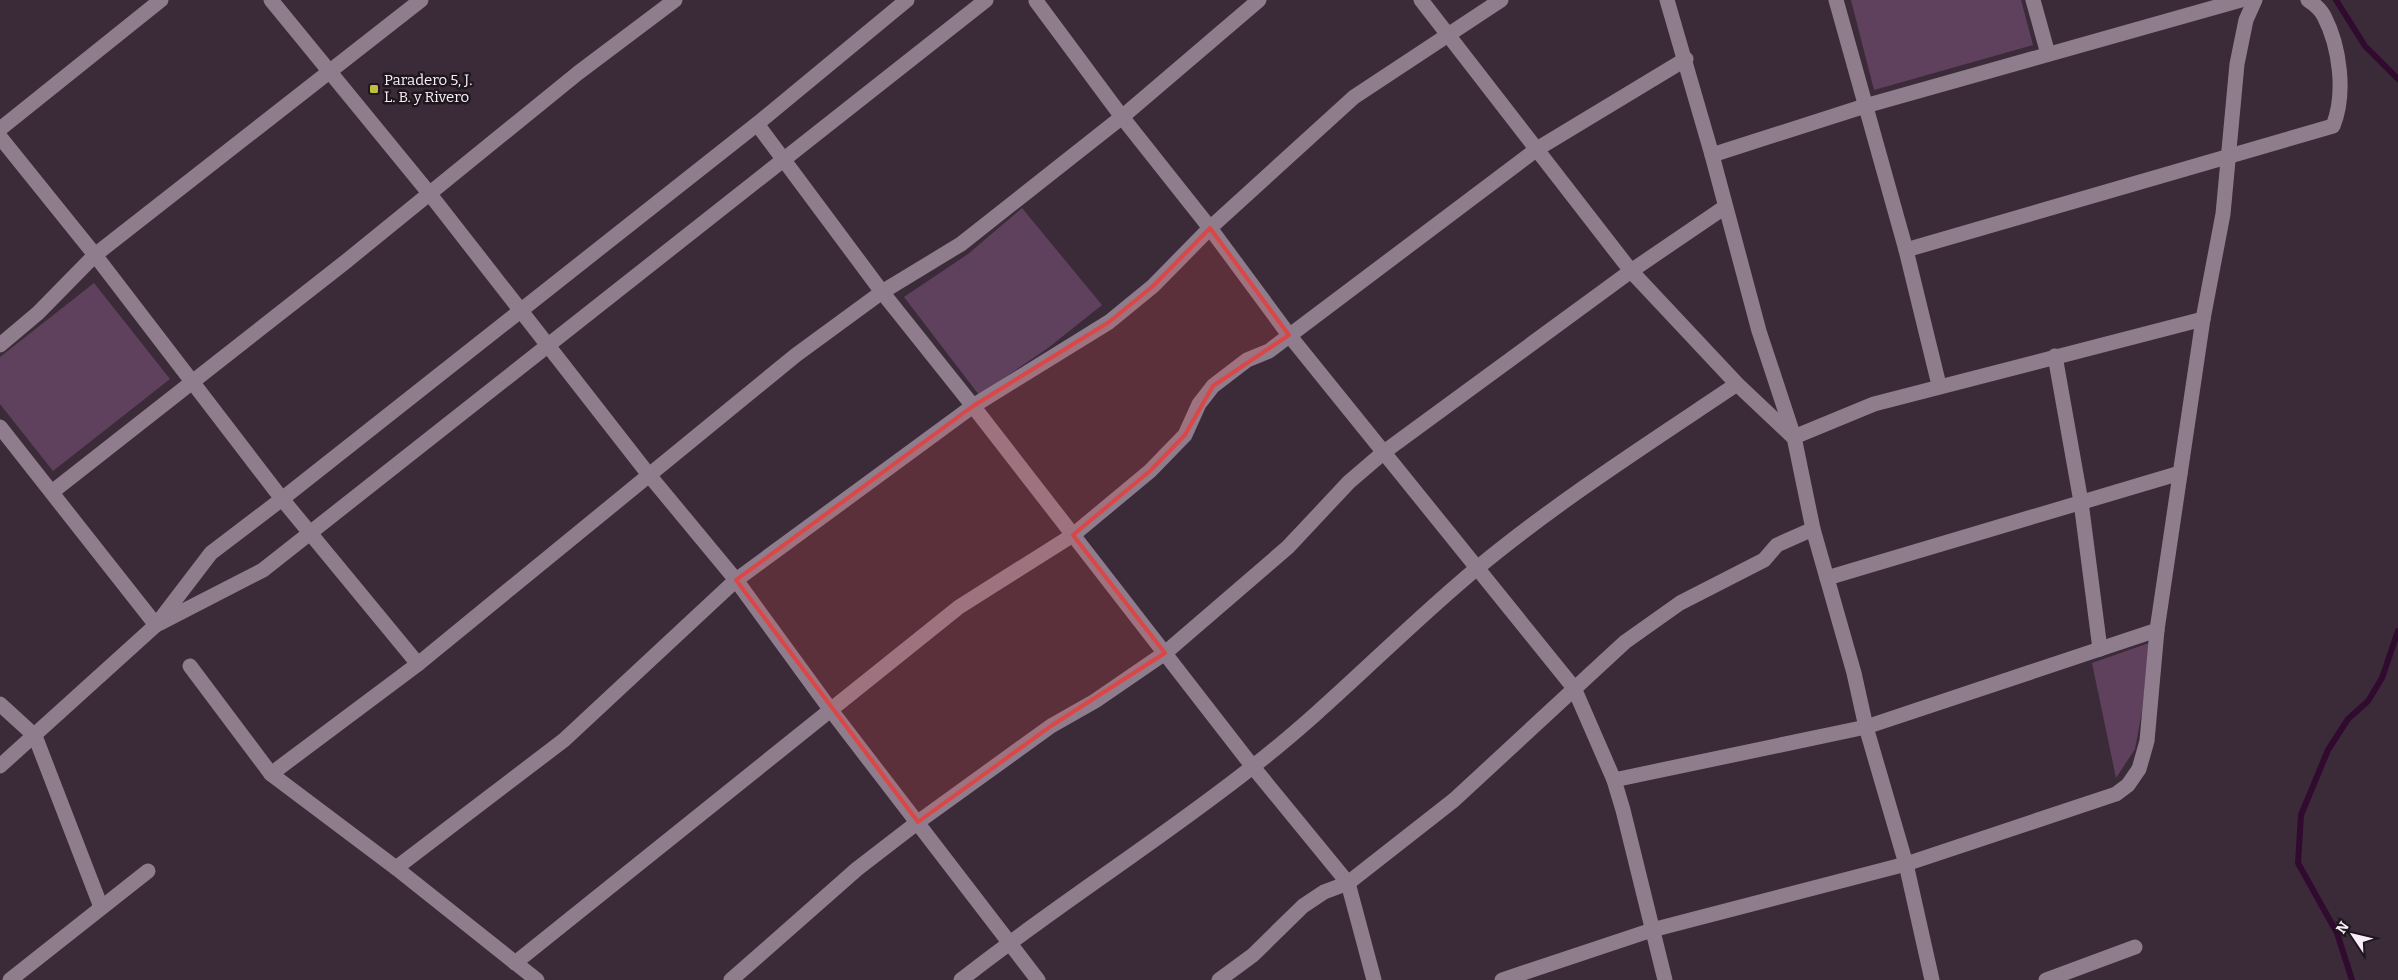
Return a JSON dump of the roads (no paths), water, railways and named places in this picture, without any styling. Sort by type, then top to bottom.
[{"type":"street","points":[[0,129],[161,0]]},
{"type":"street","points":[[271,0],[429,193],[649,474],[736,580],[830,709],[1038,980]]},
{"type":"street","points":[[0,345],[38,313],[94,255],[421,0]]},
{"type":"street","points":[[52,492],[344,263],[578,73],[654,6],[675,0]]},
{"type":"street","points":[[0,766],[156,625],[211,552],[282,499],[757,124],[907,0]]},
{"type":"street","points":[[156,625],[263,570],[986,0]]},
{"type":"street","points":[[271,774],[418,664],[796,355],[882,292],[961,244],[1122,117],[1259,0]]},
{"type":"street","points":[[1421,0],[1631,271],[1737,384],[1794,437]]},
{"type":"street","points":[[396,868],[564,740],[736,580],[973,406],[1109,322],[1153,286],[1210,228],[1354,97],[1501,0]]},
{"type":"street","points":[[1667,0],[1686,59],[1759,331],[1794,437],[1813,529],[1866,727],[1906,864],[1932,980]]},
{"type":"street","points":[[1836,0],[1906,250],[1940,385]]},
{"type":"street","points":[[2033,0],[2048,54]]},
{"type":"street","points":[[1712,155],[1865,106],[2241,0]]},
{"type":"street","points":[[1502,980],[1652,930],[1906,864],[2116,794],[2128,785],[2138,769],[2147,741],[2157,630],[2203,318],[2223,214],[2237,64],[2246,20],[2256,0]]},
{"type":"street","points":[[1906,250],[2333,126],[2338,113],[2339,70],[2333,40],[2324,15],[2308,0]]},
{"type":"street","points":[[1036,1],[1122,117],[1210,228],[1289,335],[1574,688],[1614,780],[1665,980]]},
{"type":"street","points":[[515,963],[959,607],[1074,535],[1150,471],[1185,435],[1199,404],[1213,386],[1230,370],[1268,351],[1537,149],[1686,59]]},
{"type":"street","points":[[757,124],[882,292],[1074,535],[1253,767],[1348,883],[1374,980]]},
{"type":"street","points":[[0,136],[282,499],[418,664]]},
{"type":"street","points":[[731,980],[857,869],[918,822],[1051,726],[1095,700],[1164,653],[1288,548],[1349,482],[1384,452],[1631,271],[1725,207]]},
{"type":"street","points":[[1794,437],[1874,404],[1940,385],[2203,318]]},
{"type":"street","points":[[2054,356],[2081,502],[2100,649]]},
{"type":"street","points":[[961,980],[1008,942],[1149,845],[1253,767],[1476,569],[1607,470],[1737,384]]},
{"type":"street","points":[[0,427],[156,625]]},
{"type":"street","points":[[1827,578],[2180,473]]},
{"type":"street","points":[[1219,980],[1253,955],[1303,906],[1324,892],[1348,883],[1454,800],[1625,642],[1680,604],[1764,560],[1778,545],[1813,529]]},
{"type":"street","points":[[1614,780],[1866,727],[2157,630]]},
{"type":"street","points":[[190,666],[271,774],[396,868],[537,980]]},
{"type":"street","points":[[0,704],[35,736],[101,907]]},
{"type":"street","points":[[10,980],[148,871]]},
{"type":"street","points":[[2046,980],[2135,947]]},
{"type":"waterway","points":[[2336,0],[2365,46],[2398,79]]},
{"type":"waterway","points":[[2352,980],[2337,933],[2298,863],[2301,815],[2328,750],[2348,719],[2368,701],[2382,678],[2398,631]]},
{"type":"place","name":"Paradero 5, J. L. B. y Rivero","points":[[374,89]]}]
